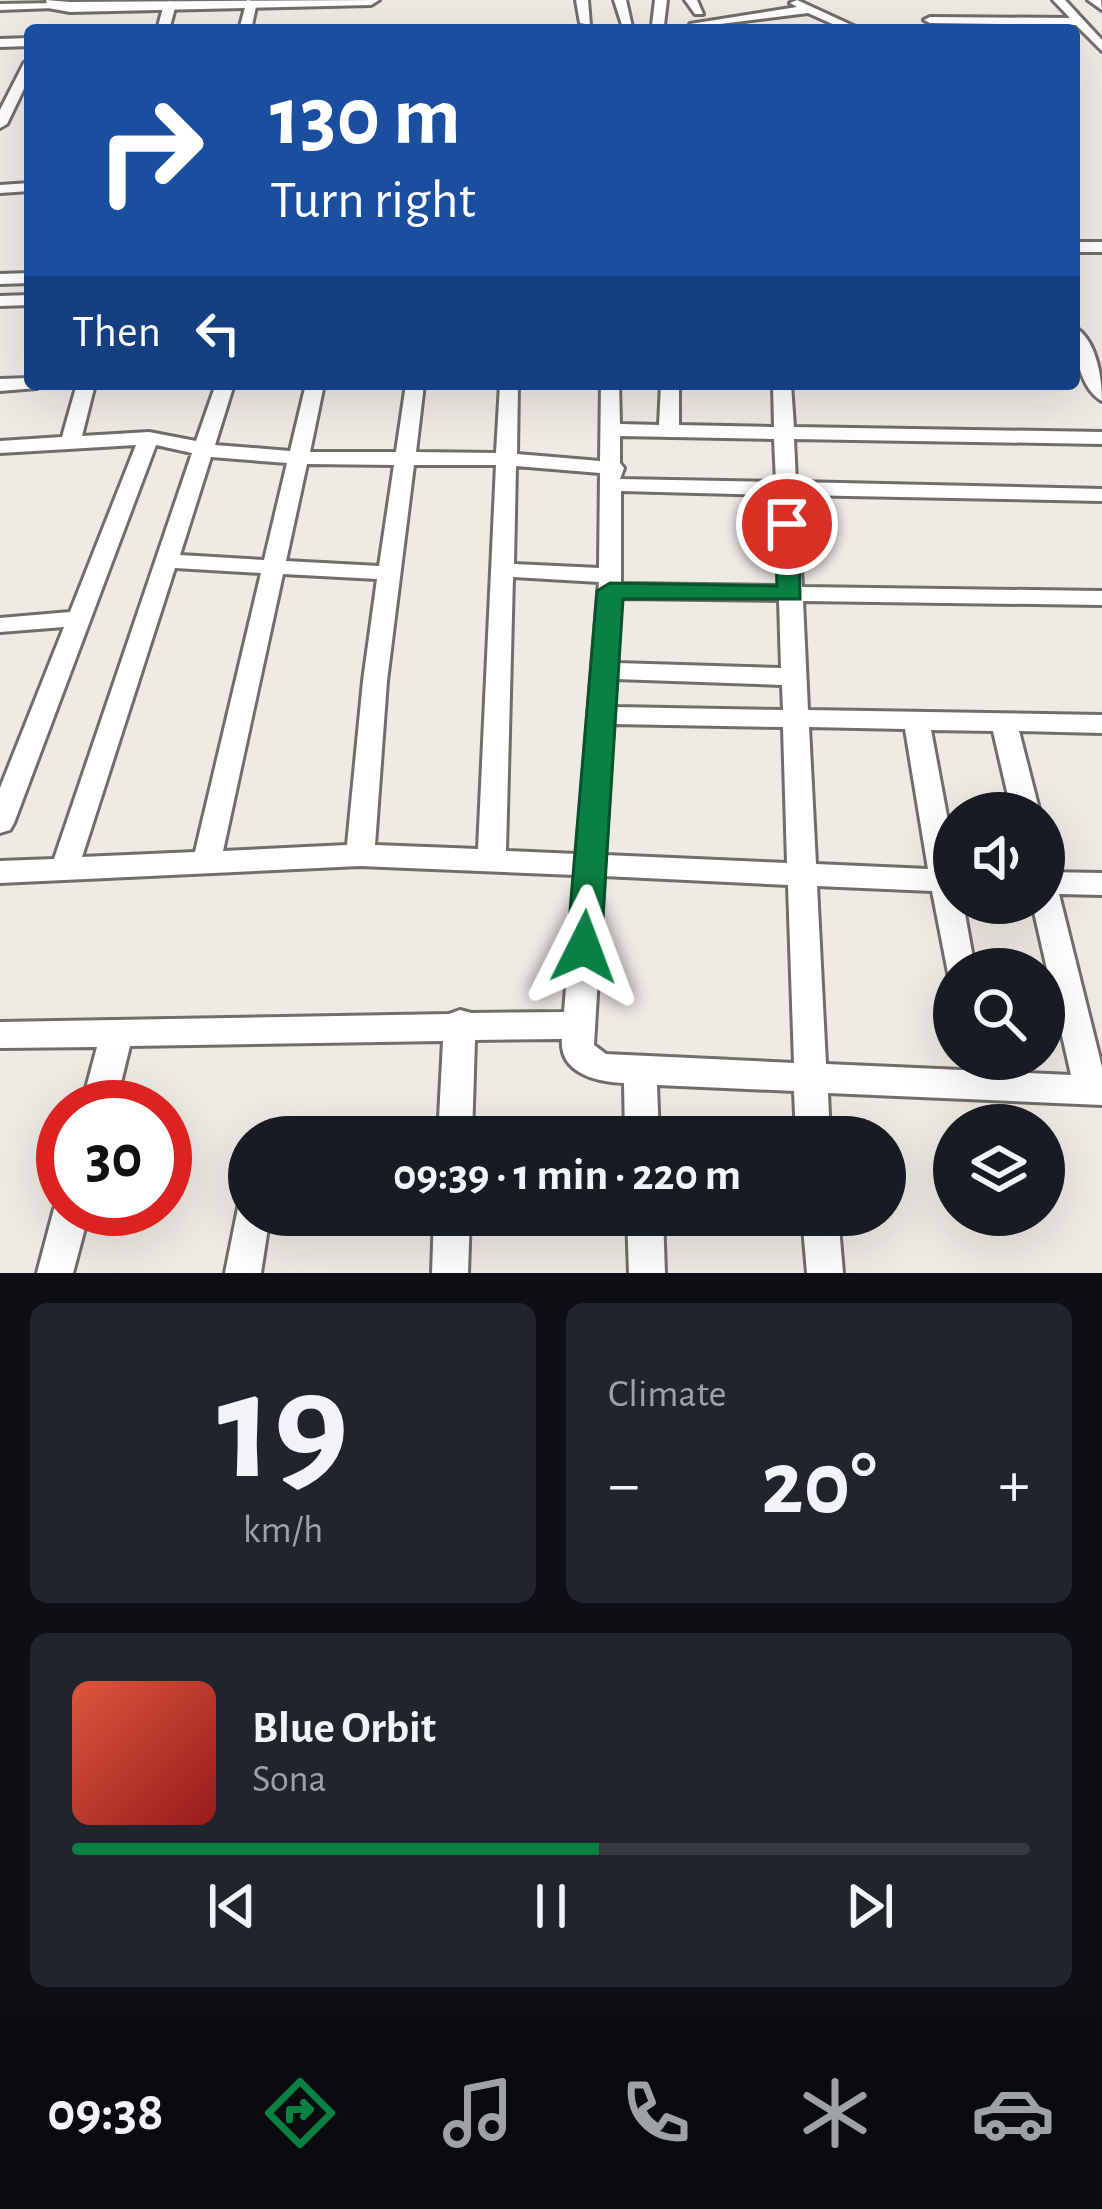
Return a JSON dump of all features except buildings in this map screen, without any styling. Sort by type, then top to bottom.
[{"type":"street","points":[[0,7],[371,0]]},
{"type":"street","points":[[582,0],[586,23]]},
{"type":"street","points":[[788,0],[843,24]]},
{"type":"street","points":[[940,0],[958,24]]},
{"type":"street","points":[[977,0],[997,24]]},
{"type":"street","points":[[1021,0],[1041,24]]},
{"type":"street","points":[[1059,0],[1077,22]]},
{"type":"street","points":[[0,19],[51,18],[55,4]]},
{"type":"street","points":[[165,24],[170,4]]},
{"type":"street","points":[[695,12],[810,9]]},
{"type":"street","points":[[1060,24],[1077,22]]},
{"type":"street","points":[[1080,25],[1102,47]]},
{"type":"street","points":[[0,124],[24,84]]},
{"type":"street","points":[[1080,344],[1100,387]]},
{"type":"street","points":[[71,440],[84,390]]},
{"type":"street","points":[[65,866],[223,390]]},
{"type":"street","points":[[207,861],[313,390]]},
{"type":"street","points":[[360,855],[389,573],[414,390]]},
{"type":"street","points":[[492,857],[509,390]]},
{"type":"street","points":[[610,390],[614,477],[610,584],[577,1051],[586,1063],[640,1070],[808,1081],[933,1075]]},
{"type":"street","points":[[668,430],[670,390]]},
{"type":"street","points":[[782,390],[811,1116]]},
{"type":"street","points":[[612,430],[1102,438]]},
{"type":"street","points":[[0,823],[149,437]]},
{"type":"street","points":[[0,447],[149,437],[202,450],[296,458],[506,459],[614,477],[785,490],[1102,495]]},
{"type":"street","points":[[164,562],[389,573]]},
{"type":"street","points":[[503,570],[610,584],[790,594],[1102,598]]},
{"type":"street","points":[[0,625],[78,619]]},
{"type":"street","points":[[605,670],[795,676]]},
{"type":"street","points":[[602,716],[1102,724]]},
{"type":"street","points":[[917,721],[933,799]]},
{"type":"street","points":[[1004,722],[1020,792]]},
{"type":"street","points":[[0,872],[360,855],[492,857],[802,878],[933,881]]},
{"type":"street","points":[[1065,886],[1102,884]]},
{"type":"street","points":[[1024,1080],[1097,1091],[1054,924]]},
{"type":"street","points":[[0,1035],[460,1023],[578,1025]]},
{"type":"street","points":[[456,1116],[460,1023]]},
{"type":"street","points":[[105,1080],[117,1032]]},
{"type":"street","points":[[640,1070],[642,1116]]},
{"type":"street","points":[[56,1273],[65,1236]]},
{"type":"street","points":[[243,1273],[248,1236]]},
{"type":"street","points":[[450,1273],[451,1236]]},
{"type":"street","points":[[646,1236],[647,1273]]},
{"type":"street","points":[[822,1236],[825,1273]]},
{"type":"route","points":[[584,947],[610,591],[790,594],[787,524]]}]
